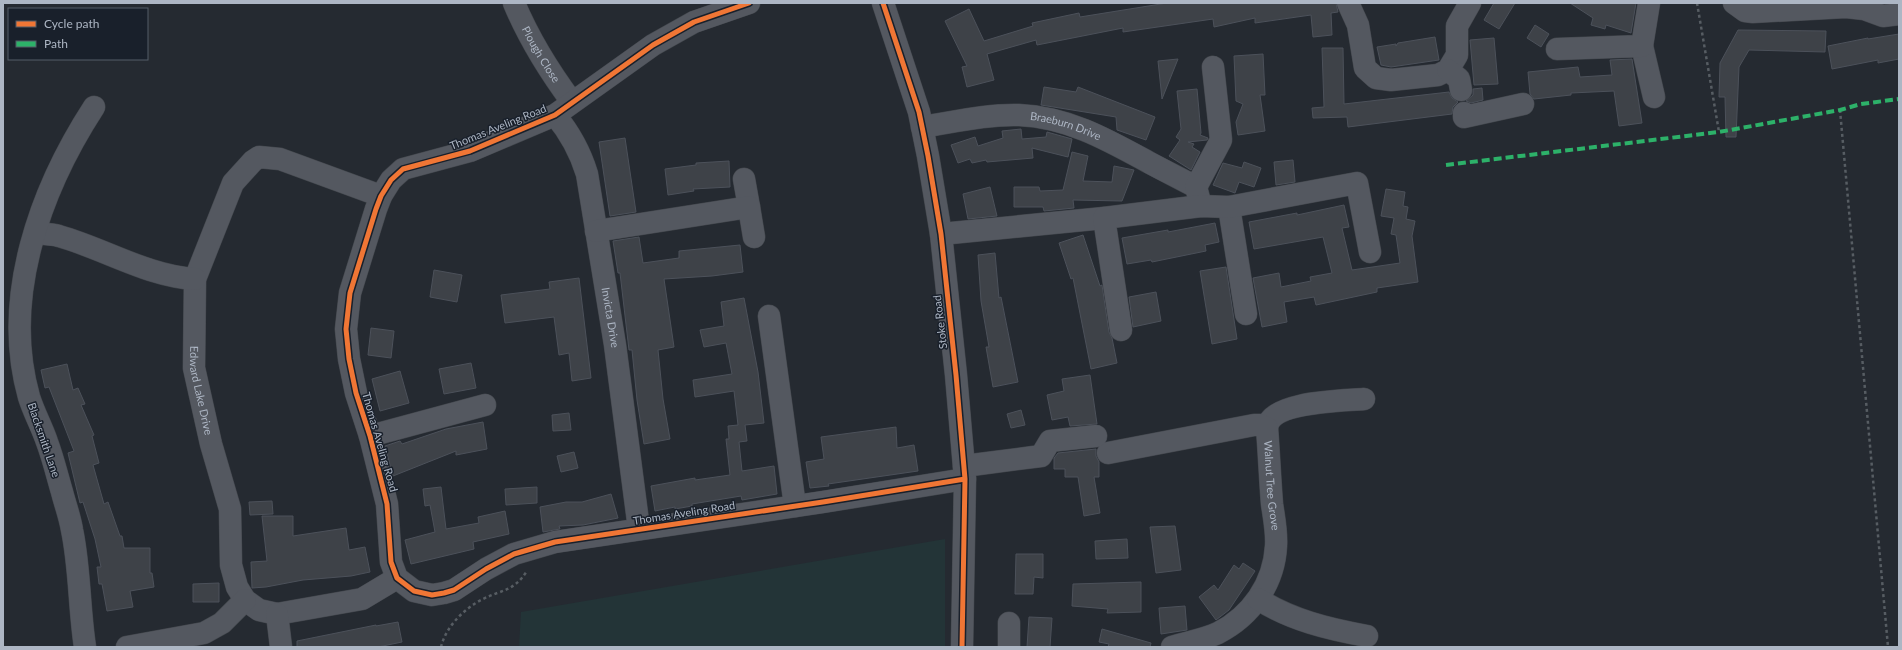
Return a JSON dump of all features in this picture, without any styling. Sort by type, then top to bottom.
[{"type":"street","name":"Plough Close","points":[[514,3],[537,50],[572,102]]},
{"type":"street","name":"Thomas Aveling Road","points":[[749,3],[694,22],[653,45],[555,115],[470,152],[403,169],[391,180],[381,196],[362,250],[350,293],[346,329],[349,359],[356,393],[370,436],[387,504],[391,562],[397,578],[414,591],[432,595],[444,593],[454,590],[486,569],[514,554],[555,542],[795,506],[965,472]]},
{"type":"street","name":"Stoke Road","points":[[883,3],[908,74],[922,127],[940,234],[965,472],[962,647]]},
{"type":"street","points":[[1348,3],[1358,25],[1365,68],[1376,78],[1391,80],[1430,76],[1444,73],[1448,70],[1457,55],[1457,26],[1470,3]]},
{"type":"street","points":[[1649,3],[1642,46],[1654,97]]},
{"type":"street","points":[[1734,3],[1744,11],[1753,12],[1857,7],[1883,16],[1899,14]]},
{"type":"street","points":[[1557,48],[1642,46]]},
{"type":"street","points":[[1199,196],[1221,140],[1213,67]]},
{"type":"street","points":[[1448,70],[1459,79],[1461,90]]},
{"type":"street","points":[[1464,113],[1464,117],[1523,104]]},
{"type":"street","name":"Blacksmith Lane","points":[[85,647],[72,529],[47,441],[37,420],[29,397],[21,350],[21,304],[28,260],[45,200],[65,155],[94,107]]},
{"type":"street","name":"Invicta Drive","points":[[555,115],[573,139],[582,157],[590,192],[615,345],[639,529]]},
{"type":"street","name":"Braeburn Drive","points":[[922,127],[994,116],[1019,115],[1043,118],[1087,130],[1199,196],[1229,207],[1357,183],[1370,252]]},
{"type":"street","name":"Edward Lake Drive","points":[[381,196],[280,159],[259,158],[245,169],[234,183],[195,279],[194,368],[211,444],[230,509],[231,565],[237,588],[245,600],[260,610],[277,614],[362,599],[397,578]]},
{"type":"street","points":[[744,179],[754,237]]},
{"type":"street","name":"Braeburn Drive","points":[[940,234],[1104,218],[1199,196]]},
{"type":"street","points":[[596,231],[749,207]]},
{"type":"street","points":[[1229,207],[1246,314]]},
{"type":"street","points":[[1104,218],[1121,330]]},
{"type":"street","points":[[35,233],[58,236],[175,278],[195,279]]},
{"type":"street","points":[[769,316],[795,506]]},
{"type":"street","points":[[1266,428],[1270,419],[1280,411],[1308,404],[1364,399]]},
{"type":"street","points":[[370,436],[485,405]]},
{"type":"street","name":"Walnut Tree Grove","points":[[965,472],[1041,456],[1050,441],[1102,445],[1254,425],[1260,425],[1266,428],[1276,546],[1270,577],[1258,599],[1217,641],[1193,642],[1172,647]]},
{"type":"street","points":[[1258,599],[1290,616],[1339,631],[1367,636]]},
{"type":"street","points":[[127,647],[204,633],[227,619],[245,600]]},
{"type":"street","points":[[277,614],[281,647]]},
{"type":"street","points":[[1009,623],[1009,647]]},
{"type":"path","points":[[1697,3],[1719,132]]},
{"type":"path","points":[[1840,110],[1888,647]]},
{"type":"path","points":[[441,647],[447,631],[466,610],[483,599],[508,590],[523,576],[528,569],[530,560],[536,559],[532,548]]},
{"type":"shaded area","points":[[945,539],[945,647],[519,647],[521,612]]},
{"type":"building","points":[[1167,3],[1336,3],[1338,12],[1331,13],[1332,35],[1313,37],[1311,15],[1255,23],[1255,18],[1214,27],[1213,19],[1123,32],[1123,28],[1037,45],[1036,40],[987,54],[994,80],[967,87],[962,67],[967,66],[945,21],[969,9],[984,41],[1033,26],[1032,23],[1079,13],[1080,17]]},
{"type":"building","points":[[1494,3],[1515,3],[1499,29],[1484,20]]},
{"type":"building","points":[[1570,3],[1636,3],[1631,33],[1606,25],[1605,29],[1591,25],[1593,18]]},
{"type":"building","points":[[1535,25],[1549,34],[1541,47],[1527,38]]},
{"type":"building","points":[[1738,30],[1826,31],[1825,52],[1749,50],[1739,67],[1736,137],[1726,137],[1725,97],[1719,97],[1720,63]]},
{"type":"building","points":[[1899,34],[1899,59],[1878,63],[1878,60],[1832,69],[1828,46],[1868,38]]},
{"type":"building","points":[[1435,37],[1439,60],[1391,67],[1381,65],[1377,47],[1396,44],[1396,46],[1398,43]]},
{"type":"building","points":[[1494,38],[1498,84],[1474,85],[1470,40]]},
{"type":"building","points":[[1322,48],[1343,48],[1344,104],[1449,92],[1452,98],[1458,102],[1453,107],[1452,114],[1348,127],[1347,117],[1313,118],[1312,108],[1324,107]]},
{"type":"building","points":[[1263,54],[1265,95],[1260,95],[1265,131],[1238,135],[1236,122],[1243,104],[1236,101],[1234,56]]},
{"type":"building","points":[[1178,59],[1162,99],[1158,61]]},
{"type":"building","points":[[1632,59],[1642,123],[1619,126],[1614,91],[1571,93],[1571,95],[1534,99],[1530,94],[1528,72],[1578,67],[1580,77],[1612,75],[1610,60]]},
{"type":"building","points":[[1044,87],[1076,92],[1078,87],[1155,117],[1146,140],[1117,130],[1116,117],[1041,105]]},
{"type":"building","points":[[1482,88],[1483,100],[1471,103],[1466,101],[1473,95],[1473,89]]},
{"type":"building","points":[[1197,89],[1200,135],[1208,138],[1207,140],[1188,142],[1194,144],[1192,147],[1200,152],[1191,170],[1169,156],[1180,140],[1176,137],[1181,129],[1177,91]]},
{"type":"building","points":[[1021,129],[1022,139],[1046,137],[1047,132],[1072,139],[1068,157],[1032,148],[1033,158],[987,162],[986,160],[972,163],[970,159],[958,163],[951,145],[975,137],[978,146],[1003,138],[1002,131]]},
{"type":"building","points":[[625,138],[636,212],[610,216],[599,142]]},
{"type":"building","points":[[1072,152],[1088,156],[1083,181],[1112,182],[1114,166],[1134,170],[1122,201],[1073,200],[1074,208],[1044,211],[1043,207],[1014,207],[1014,187],[1039,187],[1040,191],[1063,190]]},
{"type":"building","points":[[1293,160],[1295,182],[1276,185],[1274,162]]},
{"type":"building","points":[[729,161],[730,187],[693,189],[694,191],[668,195],[665,169],[696,165],[696,163]]},
{"type":"building","points":[[1244,162],[1261,168],[1254,187],[1239,182],[1235,193],[1213,185],[1223,163],[1242,168]]},
{"type":"building","points":[[990,187],[997,216],[968,219],[963,194]]},
{"type":"building","points":[[1386,189],[1405,192],[1403,206],[1408,207],[1406,219],[1415,221],[1412,236],[1418,282],[1377,288],[1377,292],[1316,305],[1314,297],[1284,302],[1287,322],[1262,327],[1253,278],[1279,273],[1281,287],[1311,281],[1310,277],[1332,273],[1323,237],[1254,249],[1249,222],[1297,213],[1297,215],[1344,205],[1349,227],[1342,228],[1352,270],[1400,263],[1396,235],[1391,234],[1394,218],[1381,216]]},
{"type":"building","points":[[1215,223],[1219,242],[1205,245],[1206,251],[1152,262],[1151,260],[1127,264],[1122,238],[1168,230],[1168,232]]},
{"type":"building","points":[[1083,235],[1100,286],[1102,285],[1109,332],[1112,338],[1117,363],[1091,369],[1073,278],[1071,279],[1059,243]]},
{"type":"building","points":[[639,237],[643,263],[679,258],[679,251],[740,245],[743,272],[712,276],[664,279],[674,347],[658,350],[663,399],[670,439],[644,444],[637,400],[632,350],[629,350],[620,273],[618,273],[613,241]]},
{"type":"building","points":[[995,253],[999,298],[1001,297],[1018,382],[993,387],[986,347],[989,347],[981,301],[978,255]]},
{"type":"building","points":[[1226,267],[1237,339],[1212,344],[1200,271]]},
{"type":"building","points":[[434,270],[462,275],[457,302],[430,297]]},
{"type":"building","points":[[579,278],[591,378],[572,381],[569,353],[559,355],[554,317],[505,323],[501,295],[550,289],[549,282]]},
{"type":"building","points":[[1156,292],[1161,321],[1133,327],[1129,297]]},
{"type":"building","points":[[744,298],[758,372],[764,423],[745,425],[747,441],[739,442],[742,471],[774,466],[777,494],[742,500],[741,496],[692,504],[692,506],[675,509],[675,507],[655,511],[651,486],[695,478],[695,480],[730,475],[726,439],[729,439],[728,426],[738,425],[734,391],[695,397],[693,380],[732,374],[726,343],[704,347],[700,330],[724,326],[721,302]]},
{"type":"building","points":[[371,328],[394,331],[391,358],[368,355]]},
{"type":"building","points":[[471,363],[476,388],[444,394],[439,369]]},
{"type":"building","points":[[67,364],[73,390],[78,388],[85,404],[81,405],[94,435],[92,436],[99,463],[93,465],[104,504],[108,502],[120,536],[122,536],[124,548],[150,548],[150,573],[152,573],[154,587],[130,591],[133,607],[107,611],[102,584],[99,584],[97,567],[101,567],[95,539],[83,502],[80,503],[68,453],[74,451],[49,387],[45,388],[41,370]]},
{"type":"building","points":[[400,371],[409,403],[380,411],[372,379]]},
{"type":"building","points":[[1090,375],[1097,424],[1070,426],[1068,417],[1052,420],[1047,395],[1064,391],[1062,379]]},
{"type":"building","points":[[1021,410],[1025,425],[1011,428],[1007,414]]},
{"type":"building","points":[[569,413],[571,430],[553,431],[552,415]]},
{"type":"building","points":[[483,422],[487,449],[456,455],[456,451],[393,476],[385,446],[400,441],[402,444],[446,429]]},
{"type":"building","points":[[896,427],[897,448],[914,445],[918,471],[810,488],[806,462],[824,459],[821,437]]},
{"type":"building","points":[[1096,449],[1096,456],[1099,462],[1099,477],[1094,477],[1100,513],[1084,516],[1078,477],[1065,477],[1065,469],[1054,469],[1054,458],[1058,453]]},
{"type":"building","points":[[574,452],[578,468],[561,472],[557,456]]},
{"type":"building","points":[[441,487],[446,529],[479,523],[478,517],[505,511],[509,534],[473,542],[474,549],[411,564],[405,540],[435,532],[430,505],[425,506],[423,489]]},
{"type":"building","points":[[537,487],[537,503],[506,505],[505,489]]},
{"type":"building","points":[[611,494],[618,518],[583,525],[559,526],[560,529],[543,532],[540,507],[566,502],[582,502]]},
{"type":"building","points":[[272,501],[273,514],[250,515],[249,502]]},
{"type":"building","points":[[262,516],[293,516],[293,536],[346,528],[349,550],[365,547],[370,572],[351,576],[303,580],[252,588],[251,562],[267,561]]},
{"type":"building","points":[[1175,526],[1181,570],[1156,573],[1150,527]]},
{"type":"building","points":[[1127,539],[1128,558],[1096,559],[1095,541]]},
{"type":"building","points":[[1016,554],[1043,554],[1043,578],[1034,577],[1033,594],[1015,594]]},
{"type":"building","points":[[1243,563],[1255,571],[1229,610],[1216,620],[1199,597],[1214,585],[1218,590],[1234,565],[1239,569]]},
{"type":"building","points":[[1141,582],[1141,612],[1107,613],[1108,609],[1072,606],[1073,584]]},
{"type":"building","points":[[219,583],[219,602],[193,602],[193,584]]},
{"type":"building","points":[[1185,606],[1187,630],[1161,634],[1159,608]]},
{"type":"building","points":[[1029,617],[1052,618],[1050,647],[1027,647]]},
{"type":"building","points":[[398,622],[402,642],[378,647],[297,647],[297,641]]},
{"type":"building","points":[[1102,629],[1151,643],[1150,647],[1108,647],[1109,644],[1099,642]]},
{"type":"marked path","points":[[1446,165],[1719,132],[1840,110],[1861,104],[1899,99]]},
{"type":"cycle path","points":[[749,3],[694,22],[653,45],[555,115],[470,151],[403,169],[391,180],[381,196],[350,293],[346,329],[349,359],[356,393],[370,436],[387,504],[391,562],[397,578],[414,591],[432,595],[444,593],[454,590],[486,569],[514,554],[555,542],[965,479]]},
{"type":"cycle path","points":[[883,3],[919,112],[941,234],[965,479],[962,647]]}]
